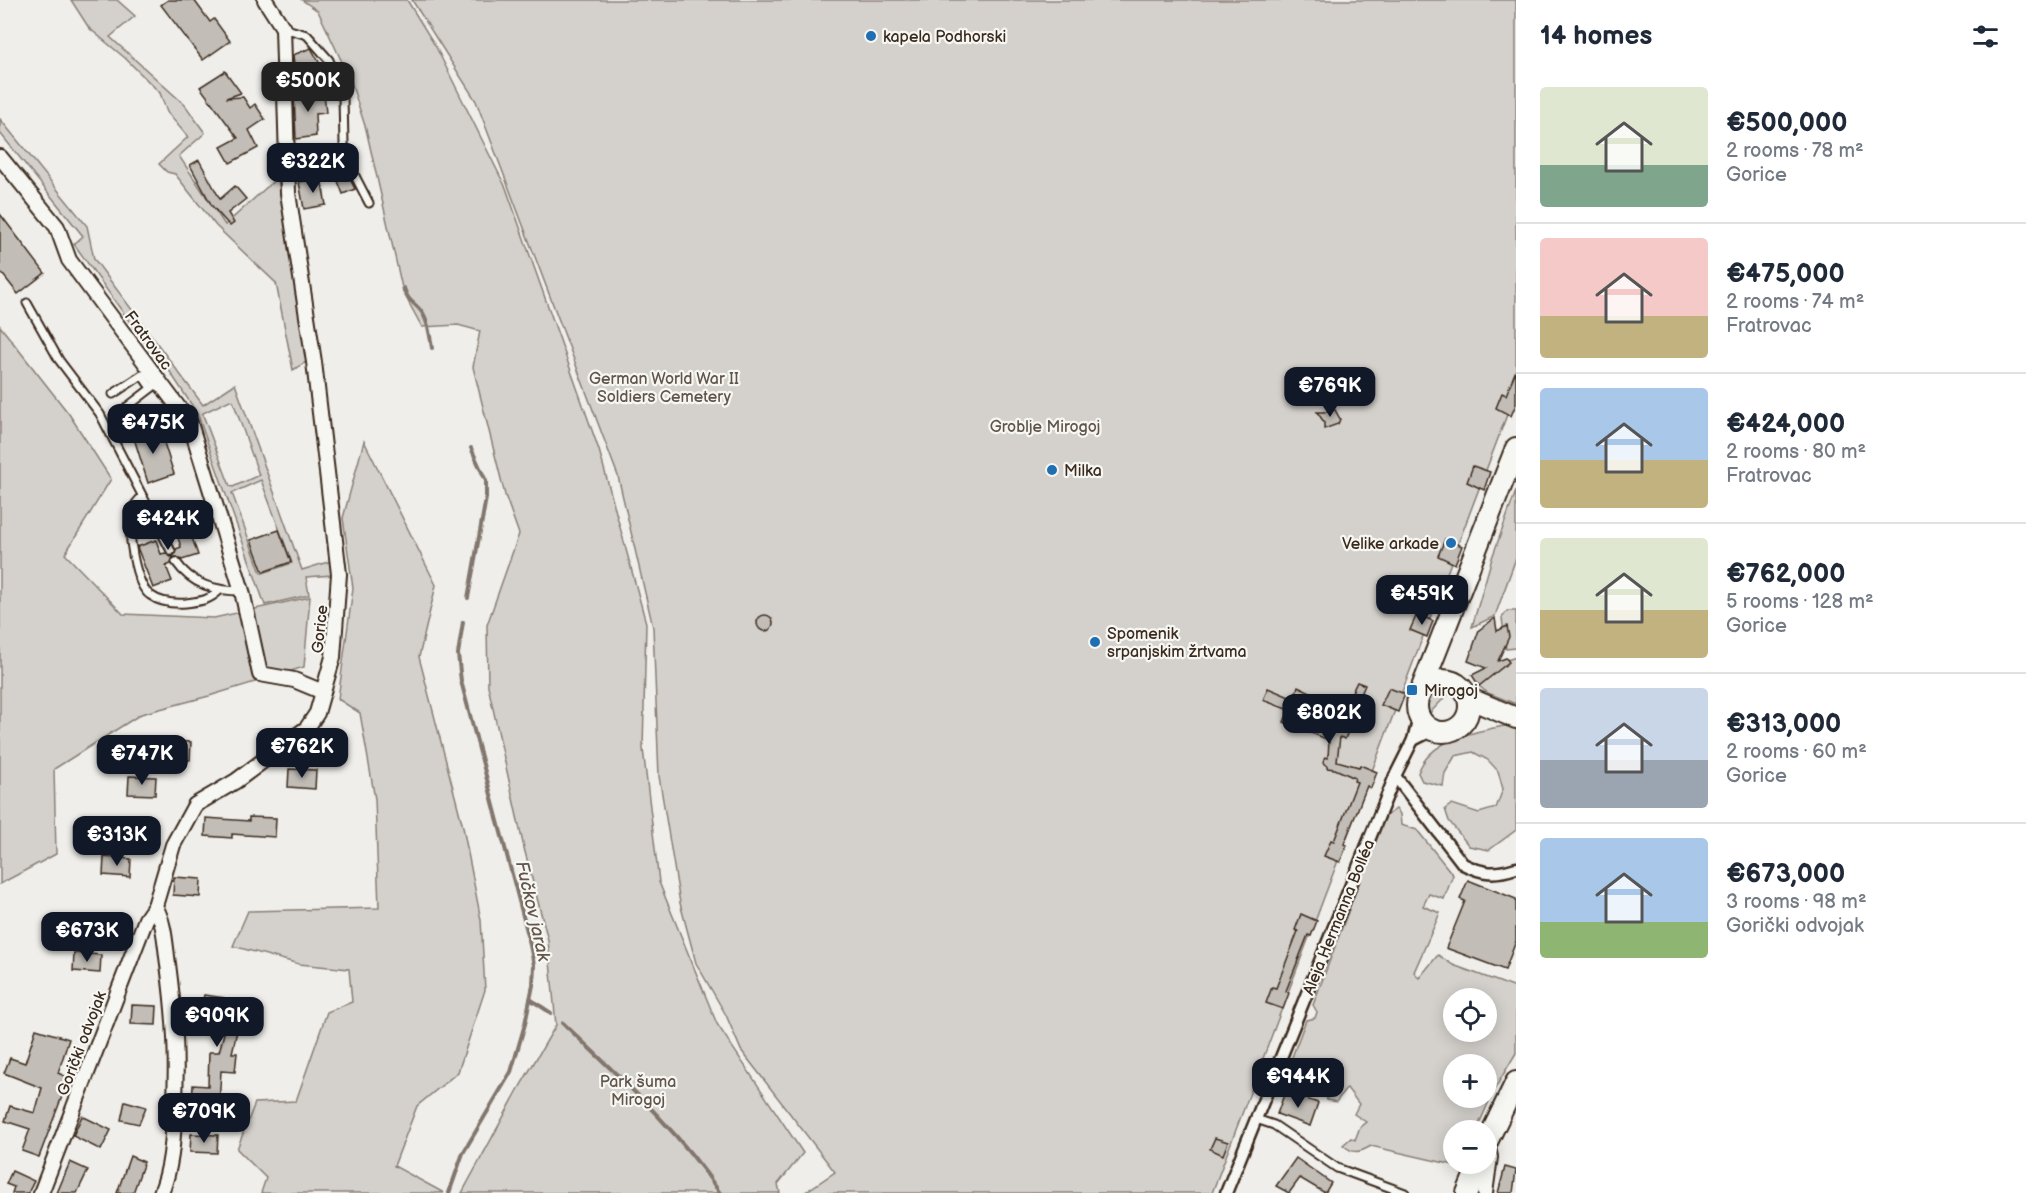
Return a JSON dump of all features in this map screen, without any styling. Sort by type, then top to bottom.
[{"type":"main road","points":[[1513,717],[1490,717],[1448,732],[1426,724],[1417,702],[1516,448]]},
{"type":"main road","points":[[1439,646],[1453,682]]},
{"type":"main road","points":[[1419,695],[1423,689],[1436,681],[1453,682],[1464,690],[1468,698],[1468,715],[1460,726]]},
{"type":"main road","points":[[1468,698],[1513,717]]},
{"type":"main road","points":[[1497,1123],[1516,1082]]},
{"type":"main road","points":[[1467,1193],[1475,1174]]},
{"type":"street","points":[[265,0],[283,28]]},
{"type":"street","name":"Gorice","points":[[155,906],[173,845],[195,805],[236,781],[307,728],[317,713],[333,657],[339,574],[314,362],[288,194],[283,28]]},
{"type":"street","name":"Fratrovac","points":[[0,157],[57,227],[69,260],[155,385],[190,423],[242,591],[260,674],[294,680],[323,692]]},
{"type":"street","points":[[1413,740],[1426,724]]},
{"type":"street","name":"Aleja Hermanna Bolléa","points":[[1226,1193],[1395,776],[1413,740],[1426,724]]},
{"type":"street","points":[[1395,776],[1463,864],[1494,875],[1516,868]]},
{"type":"street","points":[[155,906],[162,918],[173,1000],[178,1063],[173,1142],[166,1180],[161,1193]]},
{"type":"street","name":"Gorički odvojak","points":[[41,1193],[146,919],[155,906]]},
{"type":"street","points":[[1485,1193],[1488,1174]]},
{"type":"lane","points":[[283,28],[307,35],[329,60],[343,97],[344,144],[354,174],[369,203]]},
{"type":"lane","points":[[27,303],[59,360],[100,414],[171,551]]},
{"type":"lane","points":[[113,394],[142,375],[155,385],[123,410]]},
{"type":"lane","points":[[142,497],[137,501],[131,514],[132,550],[137,579],[149,595],[170,604],[208,601],[219,591]]},
{"type":"lane","points":[[176,562],[185,576],[219,591],[242,591]]},
{"type":"lane","points":[[1256,1119],[1274,1125],[1337,1167],[1406,1193]]},
{"type":"green space","points":[[71,0],[117,0],[135,16],[110,37],[185,105],[205,133],[179,156],[225,225],[278,177],[306,362],[293,370],[276,283],[216,226],[175,174],[167,172],[159,164],[188,137],[167,112],[160,93],[125,58],[89,28]]},
{"type":"green space","name":"Park šuma Mirogoj","points":[[302,0],[407,0],[436,47],[506,188],[599,450],[646,623],[643,749],[659,882],[717,1024],[803,1153],[778,1184],[780,1193],[462,1193],[556,1025],[548,940],[524,848],[488,686],[487,625],[519,534],[505,495],[473,367],[480,331],[458,325],[422,327],[403,292],[366,129],[350,79],[318,11]]},
{"type":"green space","name":"Groblje Mirogoj","points":[[412,0],[1516,0],[1516,391],[1212,1193],[804,1193],[835,1172],[741,1050],[726,1015],[696,963],[680,903],[659,776],[653,627],[618,476],[476,101]]},
{"type":"green space","points":[[0,119],[87,226],[94,259],[203,405],[235,384],[302,570],[331,561],[332,575],[306,577],[309,595],[265,605],[197,413],[163,361],[142,339],[74,244],[83,236],[0,133]],"holes":[[[230,400],[233,401],[259,475],[233,487],[230,486],[203,415]],[[261,480],[292,563],[263,573],[261,573],[232,493]]]},
{"type":"green space","points":[[0,326],[69,414],[111,479],[65,554],[123,614],[214,618],[310,597],[304,667],[141,714],[54,769],[56,854],[0,884]]},
{"type":"green space","points":[[364,441],[436,585],[419,657],[463,827],[481,920],[485,990],[458,1072],[417,1106],[394,1166],[444,1193],[261,1193],[266,1178],[237,1149],[255,1103],[296,1101],[327,1012],[352,1002],[349,969],[299,964],[233,946],[248,911],[379,908],[375,799],[360,713],[338,699],[353,588],[343,518]]},
{"type":"green space","points":[[1516,491],[1516,558],[1495,616],[1472,627],[1492,558]]},
{"type":"green space","points":[[1507,611],[1516,611],[1516,648],[1506,649],[1502,618]]},
{"type":"green space","points":[[1516,657],[1516,704],[1488,693],[1479,686],[1492,675],[1501,662]]},
{"type":"green space","points":[[1445,686],[1455,691],[1445,697],[1427,716],[1424,703],[1431,690]]},
{"type":"green space","points":[[1504,726],[1516,727],[1516,830],[1489,850],[1469,846],[1449,821],[1445,809],[1452,804],[1479,813],[1496,808],[1503,789],[1498,771],[1488,760],[1473,752],[1455,756],[1445,773],[1443,786],[1422,781],[1418,773],[1424,761],[1442,745],[1479,731]]},
{"type":"green space","points":[[1396,809],[1400,814],[1401,825],[1417,830],[1453,875],[1444,899],[1429,894],[1423,906],[1440,913],[1414,972],[1419,978],[1438,955],[1453,965],[1516,988],[1516,1053],[1497,1085],[1497,1054],[1443,1054],[1443,1108],[1486,1108],[1481,1120],[1443,1120],[1443,1162],[1371,1146],[1360,1151],[1350,1150],[1343,1145],[1351,1138],[1355,1140],[1360,1127],[1366,1122],[1354,1114],[1359,1104],[1347,1088],[1336,1102],[1327,1100],[1325,1090],[1333,1083],[1334,1075],[1330,1071],[1322,1073],[1321,1079],[1302,1086],[1293,1086],[1283,1081],[1306,1020],[1315,1018],[1317,1012],[1313,1005],[1386,816]]},
{"type":"building","points":[[168,0],[194,0],[210,22],[214,19],[230,41],[203,60],[161,5]]},
{"type":"building","points":[[311,48],[320,64],[295,73],[293,55]]},
{"type":"building","points":[[225,71],[241,93],[226,98],[243,97],[250,108],[255,104],[265,119],[249,130],[258,148],[230,163],[221,147],[238,138],[200,87]]},
{"type":"building","points":[[324,93],[326,113],[315,114],[316,136],[296,139],[294,94]]},
{"type":"building","points":[[199,160],[220,199],[235,186],[246,199],[228,213],[234,223],[230,226],[212,206],[190,165]]},
{"type":"building","points":[[349,177],[355,189],[343,194],[338,181]]},
{"type":"building","points":[[321,178],[326,205],[304,209],[299,182]]},
{"type":"building","points":[[0,214],[45,273],[18,294],[0,271]]},
{"type":"building","points":[[1516,370],[1516,404],[1511,416],[1496,408],[1502,393],[1506,395]]},
{"type":"building","points":[[1330,409],[1335,410],[1340,419],[1338,424],[1324,429],[1324,422],[1317,412],[1327,412]]},
{"type":"building","points":[[159,427],[174,474],[148,483],[133,435]]},
{"type":"building","points":[[1473,466],[1490,472],[1484,490],[1467,482]]},
{"type":"building","points":[[181,506],[198,555],[182,560],[173,557],[171,564],[166,566],[172,581],[153,588],[137,547],[156,540],[161,554],[165,553],[171,557],[175,554],[176,549],[181,547],[169,510]]},
{"type":"building","points":[[279,530],[291,562],[263,572],[251,540]]},
{"type":"building","points":[[1445,539],[1462,546],[1455,564],[1438,556]]},
{"type":"building","points":[[1417,614],[1433,621],[1427,637],[1410,630]]},
{"type":"building","points":[[765,615],[773,623],[765,631],[757,623]]},
{"type":"building","points":[[1495,618],[1497,631],[1507,626],[1509,637],[1498,661],[1506,658],[1509,662],[1479,686],[1472,675],[1486,668],[1468,661],[1479,630]]},
{"type":"building","points":[[1357,682],[1365,685],[1350,720],[1352,721],[1345,739],[1340,737],[1337,761],[1359,767],[1360,765],[1377,772],[1371,788],[1367,786],[1344,844],[1347,845],[1340,862],[1324,856],[1331,840],[1334,841],[1357,782],[1354,781],[1355,778],[1327,768],[1323,763],[1325,757],[1328,758],[1329,740],[1284,722],[1289,710],[1263,700],[1268,688],[1294,699],[1298,686],[1344,708]]},
{"type":"building","points":[[1389,688],[1405,694],[1398,712],[1381,705]]},
{"type":"building","points":[[164,741],[191,742],[190,760],[163,759]]},
{"type":"building","points":[[289,769],[316,770],[315,789],[288,787]]},
{"type":"building","points":[[129,776],[156,777],[155,795],[128,794]]},
{"type":"building","points":[[249,817],[276,818],[275,837],[232,834],[232,838],[205,836],[206,818],[249,821]]},
{"type":"building","points":[[104,857],[131,859],[130,877],[103,875]]},
{"type":"building","points":[[174,877],[201,879],[200,897],[173,895]]},
{"type":"building","points":[[1468,880],[1516,899],[1516,941],[1505,970],[1446,948],[1465,901],[1460,899]]},
{"type":"building","points":[[1301,914],[1317,921],[1311,936],[1308,935],[1286,991],[1289,993],[1283,1009],[1266,1003],[1272,987],[1276,988],[1298,931],[1295,930]]},
{"type":"building","points":[[95,920],[122,922],[121,940],[94,938]]},
{"type":"building","points":[[74,953],[101,955],[100,973],[73,971]]},
{"type":"building","points":[[204,995],[224,998],[222,1009],[241,1013],[232,1053],[237,1053],[235,1072],[221,1071],[219,1105],[192,1103],[193,1085],[208,1086],[209,1052],[219,1052],[224,1033],[217,1032],[219,1026],[198,1021],[198,1018],[194,1016],[197,1002],[202,1003]]},
{"type":"building","points":[[132,1005],[157,1006],[156,1025],[131,1024]]},
{"type":"building","points":[[36,1029],[69,1039],[58,1073],[69,1078],[39,1157],[22,1151],[30,1129],[5,1121],[10,1106],[35,1113],[42,1088],[4,1073],[10,1058],[25,1063]]},
{"type":"building","points":[[1285,1092],[1318,1103],[1310,1126],[1277,1114]]},
{"type":"building","points":[[125,1101],[146,1107],[139,1124],[121,1120]]},
{"type":"building","points":[[82,1116],[111,1130],[101,1150],[73,1136]]},
{"type":"building","points":[[191,1134],[218,1135],[217,1153],[190,1152]]},
{"type":"building","points":[[1215,1138],[1228,1142],[1223,1155],[1210,1149]]},
{"type":"building","points":[[130,1156],[144,1162],[133,1193],[117,1193]]},
{"type":"building","points":[[1296,1158],[1331,1183],[1325,1193],[1300,1178],[1289,1193],[1276,1186]]},
{"type":"building","points":[[70,1162],[88,1170],[77,1193],[57,1193]]},
{"type":"building","points":[[1505,1167],[1516,1170],[1513,1193],[1498,1193]]},
{"type":"building","points":[[12,1171],[34,1181],[28,1193],[12,1193],[14,1187],[6,1184]]},
{"type":"waterway","name":"Fučkov jarak","points":[[404,288],[409,299],[421,311],[425,319],[432,348]]},
{"type":"waterway","name":"Fučkov jarak","points":[[468,598],[486,498],[486,481],[471,448]]},
{"type":"waterway","name":"Fučkov jarak","points":[[449,1193],[463,1153],[511,1072],[525,1024],[533,985],[534,965],[461,681],[458,654],[463,622]]},
{"type":"waterway","points":[[530,999],[551,1013]]},
{"type":"waterway","points":[[563,1023],[666,1125],[685,1146],[720,1193]]},
{"type":"place","name":"kapela Podhorski","points":[[871,36]]},
{"type":"place","name":"Milka","points":[[1052,470]]},
{"type":"place","name":"Velike arkade","points":[[1451,543]]},
{"type":"place","name":"Spomenik srpanjskim žrtvama","points":[[1095,642]]},
{"type":"place","name":"Mirogoj","points":[[1412,690]]},
{"type":"park label","name":"German World War II Soldiers Cemetery","points":[[664,387]]}]
